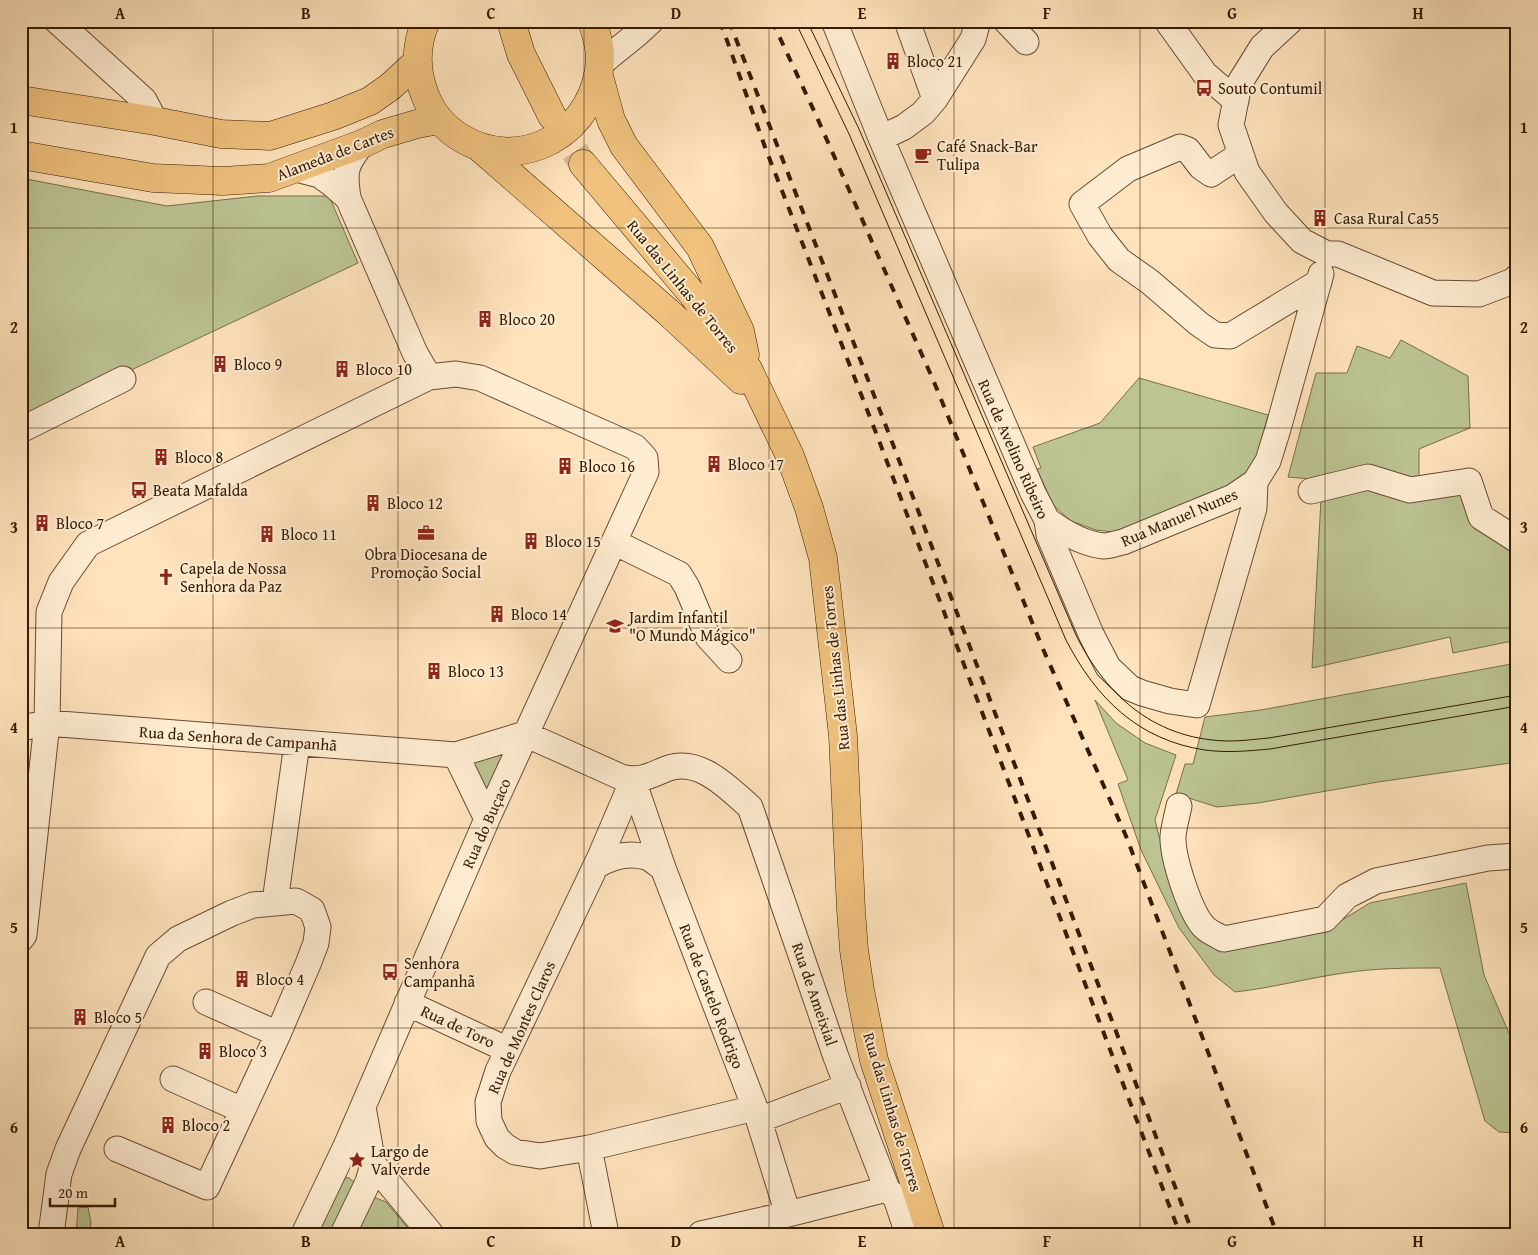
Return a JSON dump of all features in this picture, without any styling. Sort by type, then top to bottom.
[{"type":"main road","points":[[426,21],[418,46],[417,62],[420,83],[425,96],[439,120],[464,140],[479,147],[496,151],[531,149],[547,143],[562,134],[580,116],[594,93],[599,70]]},
{"type":"main road","points":[[511,21],[522,54],[552,116]]},
{"type":"main road","points":[[592,21],[598,37],[599,70],[612,120],[624,146],[700,247],[740,330],[748,369]]},
{"type":"main road","points":[[21,100],[155,120],[221,134],[270,136],[333,116],[370,101],[390,87],[417,62]]},
{"type":"main road","name":"Alameda de Cartes","points":[[21,155],[153,178],[223,181],[269,178],[362,144],[383,134],[439,120]]},
{"type":"main road","points":[[479,147],[668,312],[765,404]]},
{"type":"main road","name":"Rua das Linhas de Torres","points":[[583,164],[693,295],[748,369],[790,456],[810,508],[823,558],[843,736],[851,910],[860,990],[874,1060],[931,1234]]},
{"type":"street","points":[[57,21],[144,100],[155,120]]},
{"type":"street","name":"Rua de Avelino Ribeiro","points":[[834,21],[881,138],[1033,493],[1048,520],[1049,535],[1090,634],[1108,668],[1126,685],[1142,693],[1170,701],[1198,705],[1254,508],[1255,482]]},
{"type":"street","points":[[907,21],[935,99]]},
{"type":"street","points":[[881,138],[923,113],[935,99],[973,39],[978,21]]},
{"type":"street","points":[[1006,21],[1026,42]]},
{"type":"street","points":[[1167,21],[1205,74],[1236,101]]},
{"type":"street","points":[[1290,21],[1262,47],[1239,84],[1231,125],[1247,172],[1276,213],[1302,241],[1327,254],[1338,254],[1433,293],[1479,294],[1516,281]]},
{"type":"street","points":[[599,70],[626,42],[651,22]]},
{"type":"street","points":[[21,940],[24,935],[47,723],[49,612],[61,582],[88,544],[428,377],[415,353],[348,198],[345,175],[352,158],[362,144]]},
{"type":"street","points":[[1241,154],[1211,174],[1201,167],[1188,150],[1180,147],[1128,170],[1082,204],[1100,236],[1119,260],[1150,282],[1215,335],[1230,336],[1319,282]]},
{"type":"street","points":[[296,169],[319,175],[348,198]]},
{"type":"street","points":[[1255,482],[1268,461],[1276,437],[1327,254]]},
{"type":"street","name":"Rua do Buçaco","points":[[363,1107],[487,819],[646,472],[645,458],[635,447],[480,378],[456,374],[428,377]]},
{"type":"street","points":[[21,430],[123,379]]},
{"type":"street","points":[[1312,492],[1368,477],[1410,490],[1470,481],[1481,517],[1517,540]]},
{"type":"street","name":"Rua Manuel Nunes","points":[[1048,520],[1064,533],[1105,546],[1124,542],[1233,497],[1255,482]]},
{"type":"street","points":[[614,542],[679,574],[687,587],[708,637],[728,660]]},
{"type":"street","name":"Rua da Senhora de Campanhã","points":[[21,728],[47,723],[456,755],[525,734]]},
{"type":"street","points":[[525,734],[621,777],[632,780]]},
{"type":"street","points":[[275,902],[296,743]]},
{"type":"street","points":[[456,755],[487,819]]},
{"type":"street","name":"Rua de Ameixial","points":[[632,780],[645,778],[669,767],[686,765],[702,770],[728,788],[750,808],[848,1086],[887,1189],[896,1198],[908,1234]]},
{"type":"street","name":"Rua de Montes Claros","points":[[632,780],[596,866],[498,1071],[488,1102],[489,1121],[498,1138],[505,1146],[515,1152],[540,1156],[757,1114],[848,1086]]},
{"type":"street","name":"Rua de Castelo Rodrigo","points":[[632,780],[663,868],[757,1114],[788,1214]]},
{"type":"street","points":[[1179,806],[1173,837],[1176,860],[1186,892],[1196,916],[1205,928],[1224,939],[1325,919],[1347,896],[1376,881],[1488,858],[1517,856]]},
{"type":"street","points":[[596,866],[608,858],[622,855],[647,857],[663,868]]},
{"type":"street","points":[[51,1234],[59,1174],[68,1149],[158,956],[178,939],[253,905],[296,901],[312,910],[318,927],[316,943],[278,1034],[207,1187],[117,1149]]},
{"type":"street","points":[[206,1002],[278,1034]]},
{"type":"street","name":"Rua de Toro","points":[[407,1003],[508,1050]]},
{"type":"street","points":[[173,1079],[242,1110]]},
{"type":"street","points":[[343,1234],[368,1182],[373,1164],[363,1107]]},
{"type":"street","points":[[304,1234],[363,1107]]},
{"type":"street","points":[[589,1148],[606,1234]]},
{"type":"street","points":[[373,1164],[431,1234]]},
{"type":"street","points":[[701,1234],[887,1189]]},
{"type":"green space","points":[[21,178],[167,206],[257,196],[329,196],[358,263],[74,397],[21,416]]},
{"type":"green space","points":[[1401,340],[1468,376],[1470,428],[1419,449],[1419,485],[1451,489],[1468,500],[1517,543],[1517,640],[1453,653],[1450,637],[1312,668],[1322,480],[1288,477],[1316,373],[1347,373],[1357,346],[1390,358]]},
{"type":"green space","points":[[1139,378],[1268,415],[1255,464],[1234,485],[1122,533],[1096,530],[1071,521],[1053,505],[1037,469],[1041,468],[1033,447],[1100,423]]},
{"type":"green space","points":[[1517,663],[1517,762],[1378,782],[1258,803],[1217,807],[1176,794],[1185,764],[1193,764],[1205,717],[1261,710]]},
{"type":"green space","points":[[1095,700],[1116,723],[1145,743],[1176,755],[1155,820],[1174,896],[1193,930],[1219,952],[1327,929],[1370,903],[1466,883],[1484,975],[1517,1052],[1517,1133],[1499,1132],[1485,1121],[1440,968],[1356,971],[1235,992],[1214,975],[1179,928],[1141,850],[1118,784],[1128,780]]},
{"type":"green space","points":[[506,752],[486,791],[472,759]]},
{"type":"green space","points":[[342,1177],[349,1178],[355,1183],[335,1234],[312,1234]]},
{"type":"green space","points":[[376,1198],[386,1202],[413,1234],[354,1234],[373,1199]]},
{"type":"green space","points":[[88,1207],[91,1223],[89,1234],[76,1234],[78,1208]]},
{"type":"tunnel","points":[[552,116],[583,164]]},
{"type":"tram line","points":[[795,21],[849,134],[1066,640],[1078,661],[1105,698],[1139,726],[1159,737],[1181,745],[1229,752],[1270,749],[1517,706]]},
{"type":"tram line","points":[[807,21],[859,129],[1076,635],[1103,678],[1119,696],[1138,712],[1158,724],[1180,733],[1205,739],[1231,741],[1269,738],[1517,695]]},
{"type":"railway","points":[[720,21],[765,147],[878,438],[1180,1234]]},
{"type":"railway","points":[[729,21],[889,434],[1193,1234]]},
{"type":"railway","points":[[772,21],[815,113],[934,382],[1043,649],[1126,836],[1277,1234]]},
{"type":"place","name":"Bloco 21","points":[[893,61]]},
{"type":"place","name":"Souto Contumil","points":[[1204,88]]},
{"type":"place","name":"Café Snack-Bar Tulipa","points":[[923,155]]},
{"type":"place","name":"Casa Rural Ca55","points":[[1320,218]]},
{"type":"place","name":"Bloco 20","points":[[485,319]]},
{"type":"place","name":"Bloco 9","points":[[220,364]]},
{"type":"place","name":"Bloco 10","points":[[342,369]]},
{"type":"place","name":"Bloco 8","points":[[161,457]]},
{"type":"place","name":"Bloco 17","points":[[714,464]]},
{"type":"place","name":"Bloco 16","points":[[565,466]]},
{"type":"place","name":"Beata Mafalda","points":[[139,490]]},
{"type":"place","name":"Bloco 12","points":[[373,503]]},
{"type":"place","name":"Bloco 7","points":[[42,523]]},
{"type":"place","name":"Obra Diocesana de Promoção Social","points":[[426,533]]},
{"type":"place","name":"Bloco 11","points":[[267,534]]},
{"type":"place","name":"Bloco 15","points":[[531,541]]},
{"type":"place","name":"Capela de Nossa Senhora da Paz","points":[[166,577]]},
{"type":"place","name":"Bloco 14","points":[[497,614]]},
{"type":"place","name":"Jardim Infantil \"O Mundo Mágico\"","points":[[615,626]]},
{"type":"place","name":"Bloco 13","points":[[434,671]]},
{"type":"place","name":"Senhora Campanhã","points":[[390,972]]},
{"type":"place","name":"Bloco 4","points":[[242,979]]},
{"type":"place","name":"Bloco 5","points":[[80,1017]]},
{"type":"place","name":"Bloco 3","points":[[205,1051]]},
{"type":"place","name":"Bloco 2","points":[[168,1125]]},
{"type":"place","name":"Largo de Valverde","points":[[357,1160]]}]
